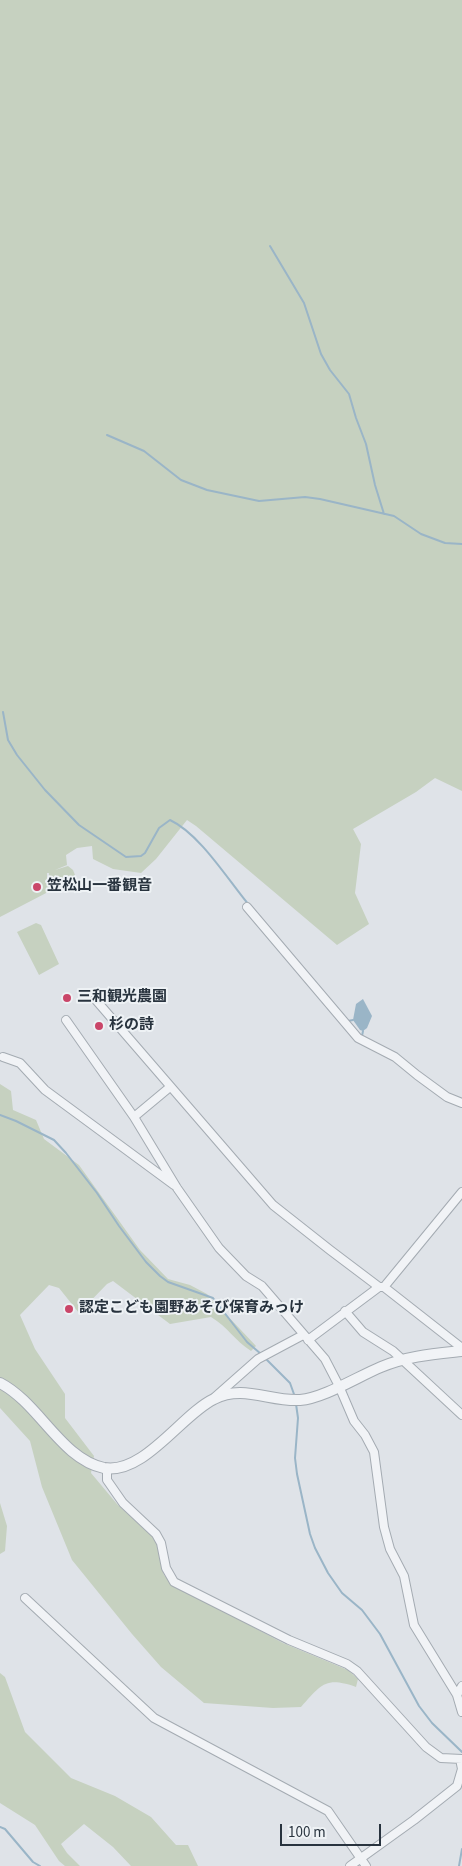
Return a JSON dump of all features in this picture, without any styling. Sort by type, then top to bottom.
[{"type":"street","points":[[247,907],[358,1038],[395,1057],[447,1097],[462,1103]]},
{"type":"street","points":[[95,999],[274,1205],[330,1250],[382,1287],[462,1349]]},
{"type":"street","points":[[66,1020],[134,1118],[177,1188],[219,1248],[246,1276],[262,1286],[325,1359],[354,1421],[365,1435],[374,1452],[384,1526],[390,1550],[404,1576],[414,1625],[457,1695],[462,1712]]},
{"type":"street","points":[[3,1057],[20,1063],[45,1090],[177,1188]]},
{"type":"street","points":[[134,1118],[170,1087]]},
{"type":"street","points":[[0,1383],[24,1399],[69,1448],[81,1457],[97,1466],[107,1468],[119,1467],[136,1460],[152,1451],[202,1406],[265,1356],[305,1337],[382,1287],[462,1192]]},
{"type":"street","points":[[346,1311],[363,1332],[393,1351],[462,1415]]},
{"type":"street","points":[[213,1399],[225,1394],[242,1392],[296,1400],[316,1396],[402,1360],[426,1354],[462,1349]]},
{"type":"street","points":[[107,1468],[107,1480],[123,1503],[156,1534],[161,1544],[166,1568],[174,1582],[289,1640],[347,1664],[357,1671],[426,1747],[441,1758],[461,1759],[462,1769],[457,1786],[350,1866]]},
{"type":"street","points":[[25,1598],[154,1718],[328,1811],[366,1866]]},
{"type":"street","points":[[457,1695],[462,1686]]},
{"type":"green space","points":[[0,0],[462,0],[462,791],[435,778],[416,792],[353,829],[361,844],[355,893],[369,924],[337,945],[187,820],[156,859],[141,873],[113,869],[93,859],[92,846],[77,848],[66,855],[67,865],[55,870],[68,866],[75,875],[59,888],[49,880],[49,873],[47,873],[47,883],[50,891],[0,917]]},
{"type":"green space","points":[[36,923],[41,925],[59,964],[39,975],[17,932]]},
{"type":"green space","points":[[0,1084],[11,1091],[13,1110],[36,1120],[44,1139],[79,1165],[140,1250],[168,1279],[190,1285],[207,1294],[256,1346],[251,1351],[211,1317],[170,1324],[113,1281],[107,1284],[79,1313],[59,1288],[49,1285],[20,1315],[35,1349],[65,1394],[65,1418],[94,1456],[91,1473],[117,1504],[156,1540],[164,1575],[180,1588],[283,1643],[348,1670],[358,1679],[356,1687],[337,1682],[324,1685],[301,1707],[273,1708],[204,1703],[161,1667],[72,1560],[42,1487],[30,1441],[0,1408]]},
{"type":"green space","points":[[0,1503],[7,1526],[5,1551],[0,1554]]},
{"type":"green space","points":[[0,1673],[5,1677],[25,1732],[71,1778],[115,1796],[151,1817],[176,1845],[188,1845],[198,1866],[131,1866],[113,1847],[84,1824],[61,1844],[80,1866],[65,1866],[59,1861],[35,1825],[0,1803]]},
{"type":"water","points":[[363,999],[372,1016],[367,1028],[363,1031],[360,1030],[353,1020],[356,1004]]},
{"type":"waterway","points":[[270,246],[304,303],[321,354],[330,370],[349,394],[366,444],[384,514]]},
{"type":"waterway","points":[[107,435],[144,451],[181,480],[207,490],[259,501],[305,497],[320,499],[394,516],[421,534],[445,543],[462,544]]},
{"type":"waterway","points":[[3,712],[8,740],[17,755],[45,790],[79,825],[126,857],[141,856],[145,853],[159,828],[170,820],[203,846],[249,905]]},
{"type":"waterway","points":[[348,1021],[353,1020]]},
{"type":"waterway","points":[[362,1036],[363,1031]]},
{"type":"waterway","points":[[0,1115],[54,1140],[97,1193],[146,1262],[168,1282],[213,1298],[247,1342],[261,1354]]},
{"type":"waterway","points":[[265,1358],[290,1383],[295,1397]]},
{"type":"waterway","points":[[296,1404],[298,1418],[295,1458],[297,1474],[310,1534],[315,1548],[328,1573],[342,1593],[362,1610],[380,1634],[419,1706],[432,1723],[462,1752]]},
{"type":"waterway","points":[[0,1827],[5,1829],[33,1862],[40,1866]]},
{"type":"waterway","points":[[459,1866],[462,1849]]},
{"type":"place","name":"笠松山一番観音","points":[[37,887]]},
{"type":"place","name":"三和観光農園","points":[[67,998]]},
{"type":"place","name":"杉の詩","points":[[99,1026]]},
{"type":"place","name":"認定こども園野あそび保育みっけ","points":[[69,1309]]}]
